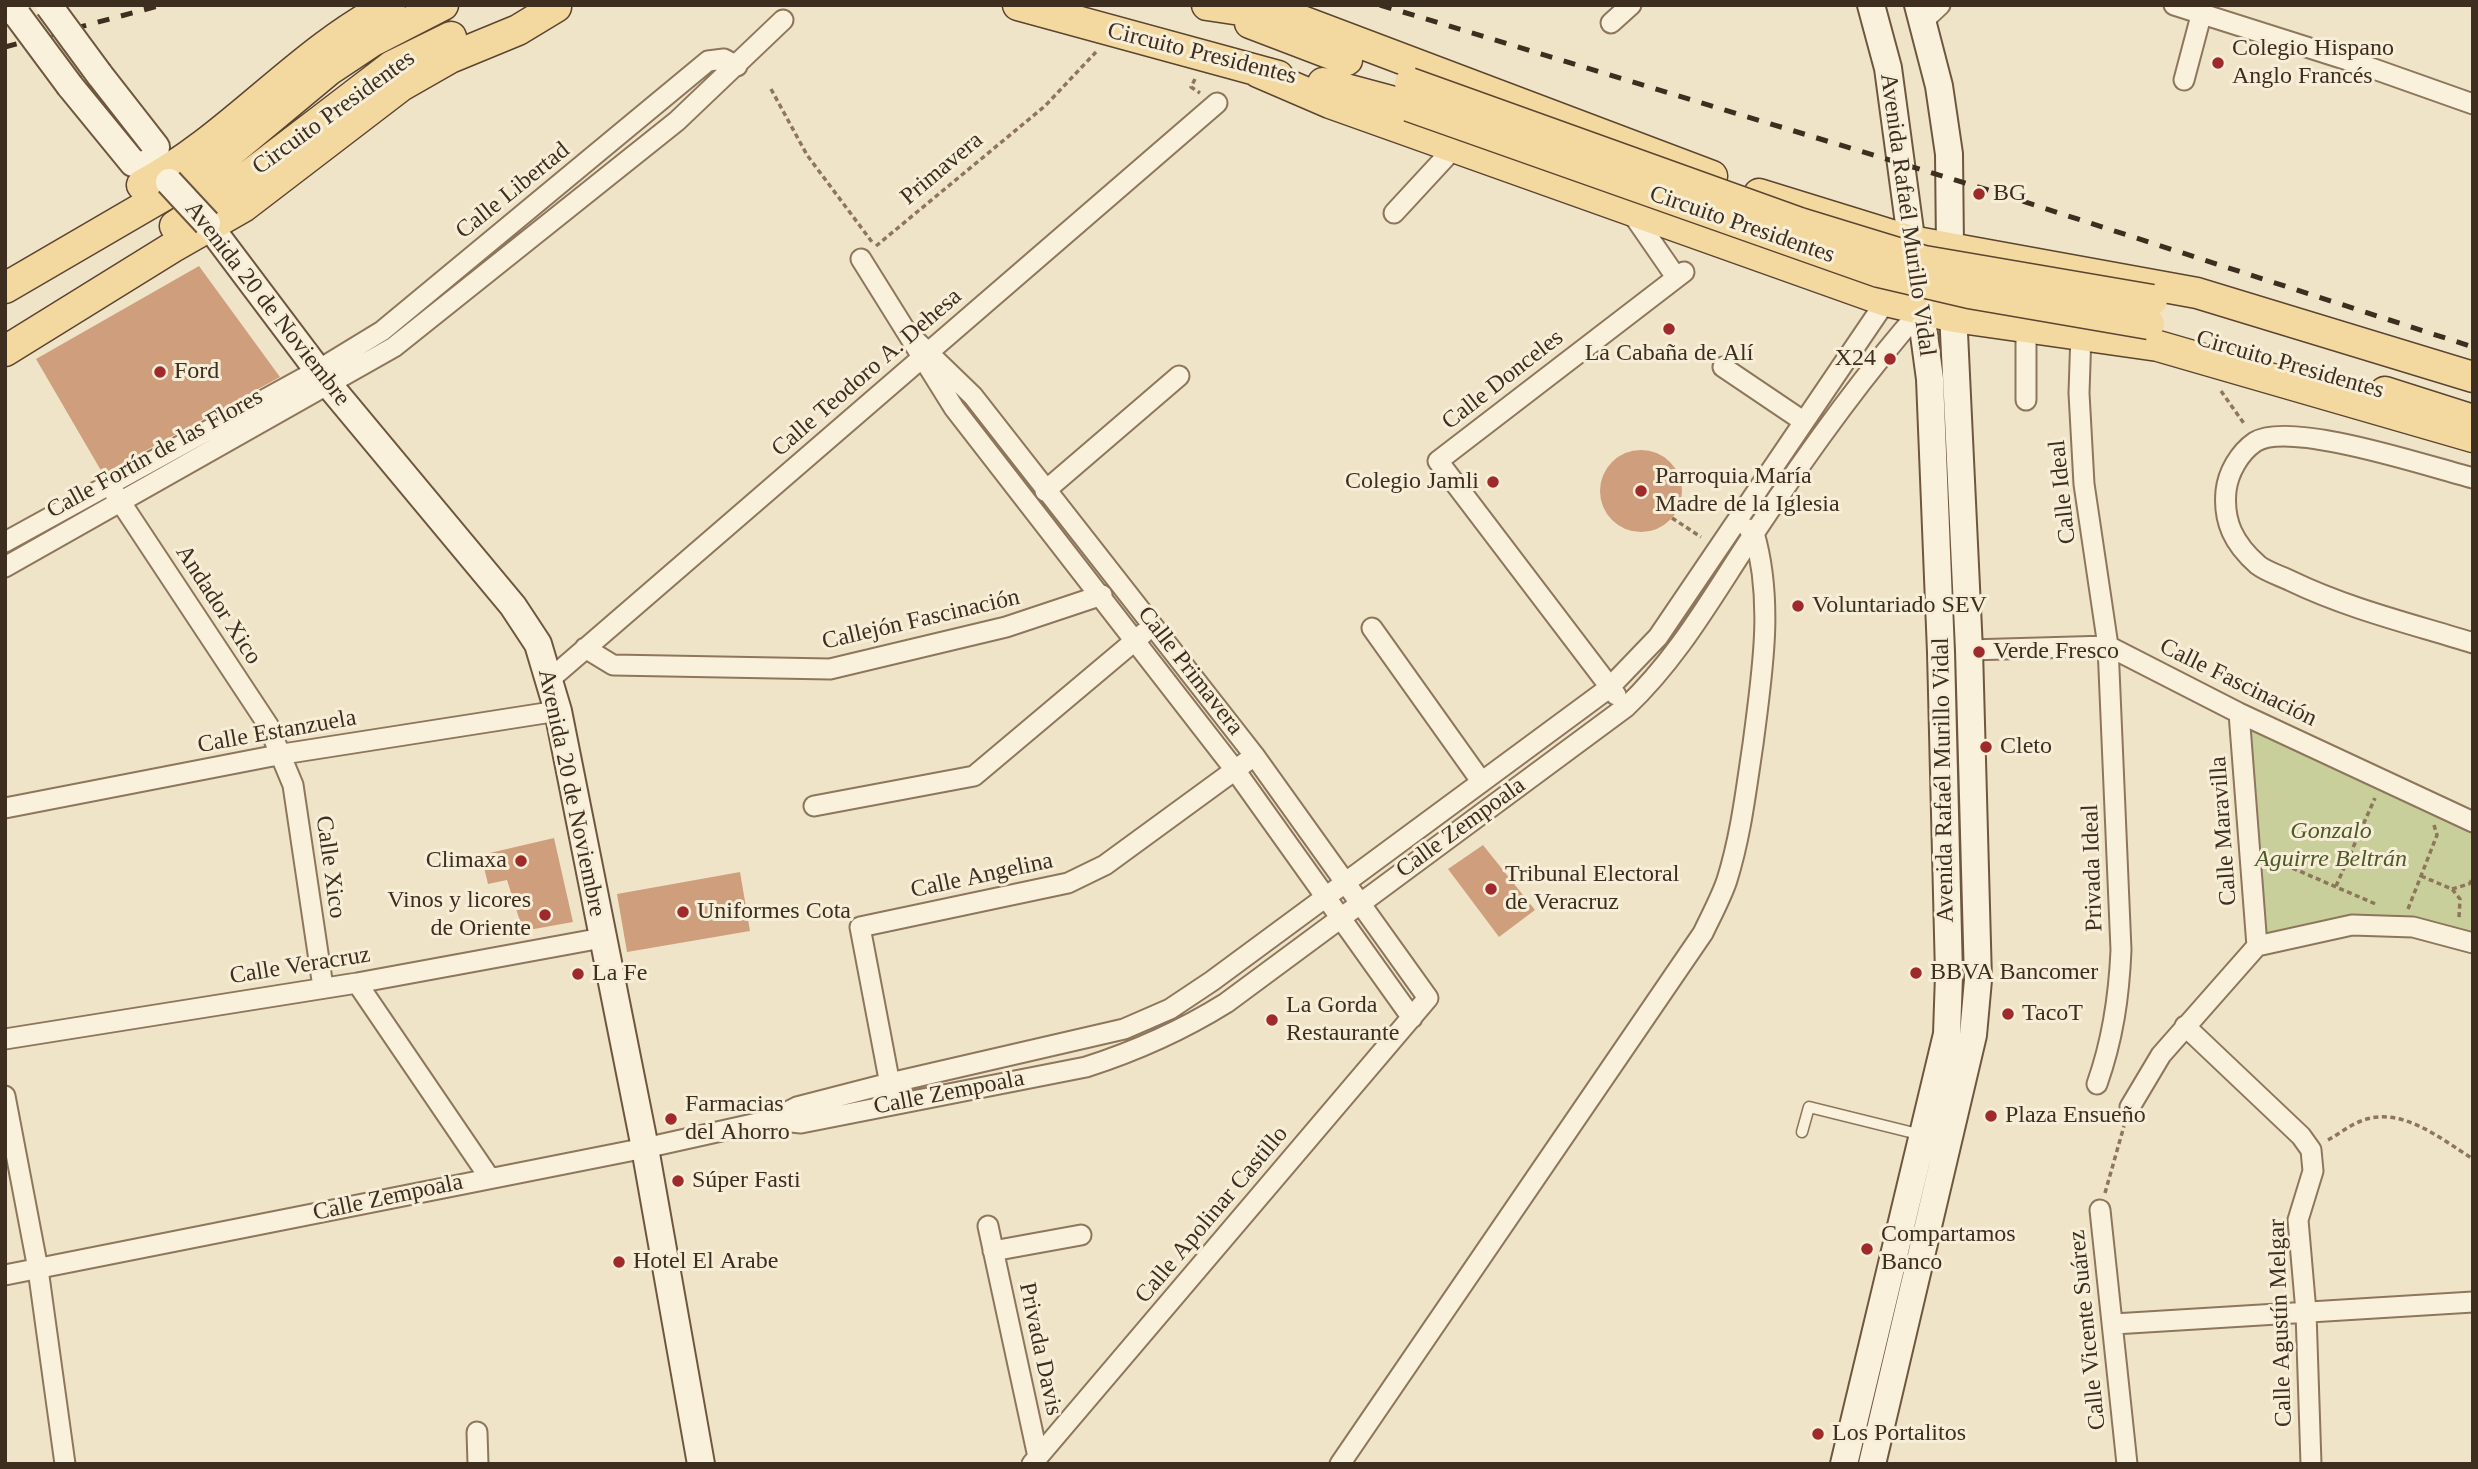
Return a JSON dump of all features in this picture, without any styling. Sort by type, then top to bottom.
[{"type":"main road","points":[[49,5],[156,147],[161,174]]},
{"type":"main road","points":[[5,265],[161,174],[245,113],[311,55],[358,22],[390,5]]},
{"type":"main road","name":"Circuito Presidentes","points":[[5,288],[211,168],[329,70],[371,41],[443,5]]},
{"type":"main road","name":"Circuito Presidentes","points":[[1018,5],[1258,72],[1410,94]]},
{"type":"main road","points":[[1207,5],[1294,18],[1755,192],[1911,241],[2024,264],[2197,293],[2473,377]]},
{"type":"main road","name":"Circuito Presidentes","points":[[1207,5],[1410,94],[1913,258],[2473,390]]},
{"type":"main road","name":"Avenida Rafaél Murillo Vidal","points":[[1844,1464],[1947,1034],[1949,975],[1941,652],[1930,379],[1888,68],[1871,5]]},
{"type":"main road","points":[[5,351],[209,225],[243,207],[401,86],[450,58],[518,30],[559,6]]},
{"type":"main road","name":"Circuito Presidentes","points":[[5,330],[100,276],[230,190],[392,66],[435,43],[516,11],[559,6]]},
{"type":"main road","name":"Avenida Rafaél Murillo Vidal","points":[[1872,1464],[1973,1035],[1978,980],[1969,650],[1950,248],[1949,154],[1927,10]]},
{"type":"main road","name":"Avenida 20 de Noviembre","points":[[15,11],[70,86],[133,163],[161,174],[209,225],[324,377],[513,606],[538,644],[558,711],[645,1148],[701,1464]]},
{"type":"main road","points":[[1258,72],[1330,103],[1886,301],[1954,317],[2158,345],[2473,437]]},
{"type":"main road","points":[[1737,248],[1756,239],[1766,221],[1766,211],[1755,192]]},
{"type":"main road","name":"Calle Zempoala","points":[[1886,301],[1897,282],[1911,241]]},
{"type":"main road","name":"Calle Zempoala","points":[[1921,310],[1950,248]]},
{"type":"main road","points":[[2019,325],[2007,302],[2011,280],[2024,264]]},
{"type":"main road","name":"Circuito Presidentes","points":[[2150,312],[2473,420]]},
{"type":"main road","points":[[1932,456],[1959,456]]},
{"type":"street","points":[[1611,23],[1631,5]]},
{"type":"street","points":[[2174,5],[2203,12],[2473,104]]},
{"type":"street","points":[[2184,80],[2203,12]]},
{"type":"street","name":"Calle Libertad","points":[[324,377],[394,348],[677,121],[783,20]]},
{"type":"street","name":"Calle Libertad","points":[[324,377],[708,61],[724,59],[737,66]]},
{"type":"street","name":"Calle Teodoro A. Dehesa","points":[[549,680],[1217,103]]},
{"type":"street","points":[[1394,213],[1455,147]]},
{"type":"street","name":"Calle Donceles","points":[[1626,707],[1438,461],[1680,274],[1629,208]]},
{"type":"street","points":[[869,253],[913,338],[925,355]]},
{"type":"street","name":"Calle Zempoala","points":[[5,1275],[645,1148],[771,1120],[797,1107],[890,1083],[1125,1029],[1170,1009],[1213,981],[1343,882],[1609,688],[1658,637],[1886,301]]},
{"type":"street","name":"Calle Zempoala","points":[[771,1120],[801,1123],[1086,1067],[1128,1054],[1181,1031],[1226,1003],[1626,707],[1656,678],[1676,653],[1754,533],[1827,428],[1884,353],[1921,310]]},
{"type":"street","points":[[2019,325],[2026,400]]},
{"type":"street","points":[[382,331],[394,348]]},
{"type":"street","name":"Calle Ideal","points":[[2081,333],[2080,393],[2084,484],[2108,646]]},
{"type":"street","name":"Calle Primavera","points":[[925,355],[973,396],[1152,624],[1254,755],[1428,999]]},
{"type":"street","name":"Calle Primavera","points":[[925,355],[954,408],[1102,595],[1235,770],[1323,897],[1412,1018]]},
{"type":"street","points":[[1723,367],[1803,421]]},
{"type":"street","points":[[1045,491],[1179,376]]},
{"type":"street","name":"Calle Fortín de las Flores","points":[[5,567],[115,493],[324,377]]},
{"type":"street","points":[[2473,478],[2316,438],[2282,435],[2256,441],[2235,462],[2227,483],[2224,515],[2236,542],[2260,567],[2325,597],[2473,643]]},
{"type":"street","name":"Calle Fortín de las Flores","points":[[5,542],[115,493]]},
{"type":"street","name":"Andador Xico","points":[[115,493],[268,725],[283,754]]},
{"type":"street","points":[[1340,1464],[1703,933],[1726,884],[1740,835],[1762,671],[1766,589],[1754,533],[1735,521]]},
{"type":"street","name":"Callejón Fascinación","points":[[585,649],[613,666],[831,669],[1006,628],[1102,595]]},
{"type":"street","points":[[814,806],[974,776],[1152,624]]},
{"type":"street","points":[[1372,628],[1481,781]]},
{"type":"street","name":"Calle Fascinación","points":[[1969,650],[2108,646],[2239,713],[2473,822]]},
{"type":"street","name":"Privada Ideal","points":[[2097,1084],[2112,1045],[2119,999],[2121,950],[2108,646]]},
{"type":"street","name":"Calle Estanzuela","points":[[5,808],[283,754],[558,711]]},
{"type":"street","name":"Calle Maravilla","points":[[2239,713],[2257,946]]},
{"type":"street","name":"Calle Xico","points":[[283,754],[293,785],[323,987]]},
{"type":"street","name":"Calle Angelina","points":[[894,1103],[860,927],[1069,883],[1105,864],[1254,755]]},
{"type":"street","points":[[2130,1107],[2161,1055],[2257,946],[2352,925],[2413,927],[2473,943]]},
{"type":"street","name":"Calle Veracruz","points":[[5,1039],[357,982],[602,938]]},
{"type":"street","points":[[357,982],[489,1177]]},
{"type":"street","name":"Calle Apolinar Castillo","points":[[1035,1460],[1428,999]]},
{"type":"street","points":[[2185,1026],[2301,1136],[2311,1150]]},
{"type":"street","points":[[5,1096],[38,1269],[65,1464]]},
{"type":"street","name":"Calle Agustín Melgar","points":[[2311,1150],[2313,1171],[2298,1220],[2306,1312],[2311,1464]]},
{"type":"street","name":"Calle Vicente Suárez","points":[[2100,1210],[2127,1464]]},
{"type":"street","name":"Privada Davis","points":[[988,1226],[1035,1460]]},
{"type":"street","points":[[993,1251],[1082,1235]]},
{"type":"street","points":[[2114,1324],[2473,1302]]},
{"type":"street","points":[[477,1432],[478,1464]]},
{"type":"lane","points":[[1802,1132],[1809,1107],[1924,1135]]},
{"type":"path","name":"Primavera","points":[[869,253],[1045,106],[1114,32]]},
{"type":"path","points":[[771,89],[807,155],[869,253]]},
{"type":"path","points":[[2214,381],[2256,441]]},
{"type":"path","points":[[1672,517],[1717,548]]},
{"type":"path","points":[[2336,886],[2380,787]]},
{"type":"path","points":[[2405,918],[2437,835],[2430,813]]},
{"type":"path","points":[[2264,856],[2382,907]]},
{"type":"path","points":[[2420,875],[2452,889],[2460,899],[2458,921]]},
{"type":"path","points":[[2452,889],[2469,884],[2473,878]]},
{"type":"path","name":"Calle Vicente Suárez","points":[[2100,1210],[2130,1107]]},
{"type":"path","points":[[2311,1150],[2363,1120],[2389,1117],[2418,1125],[2473,1159]]},
{"type":"green space","name":"Gonzalo Aguirre Beltrán","points":[[2239,713],[2473,822],[2473,948],[2413,927],[2257,946]]},
{"type":"building","name":"Ford","points":[[199,266],[280,377],[103,474],[36,359]]},
{"type":"building","name":"Parroquia María Madre de la Iglesia","points":[[1641,450],[1657,453],[1670,462],[1679,475],[1682,491],[1679,507],[1670,520],[1657,529],[1641,532],[1625,529],[1612,520],[1603,507],[1600,491],[1603,475],[1612,462],[1625,453]]},
{"type":"building","points":[[554,838],[573,922],[523,931],[507,880],[488,884],[481,855]]},
{"type":"building","name":"Tribunal Electoral de Veracruz","points":[[1483,845],[1535,910],[1499,937],[1448,869]]},
{"type":"building","name":"Uniformes Cota","points":[[740,872],[750,931],[627,952],[617,894]]},
{"type":"railway","points":[[5,47],[162,5]]},
{"type":"railway","points":[[1380,5],[1988,190],[2473,347]]},
{"type":"place","name":"Colegio Hispano Anglo Francés","points":[[2218,63]]},
{"type":"place","name":"BG","points":[[1979,194]]},
{"type":"place","name":"La Cabaña de Alí","points":[[1669,329]]},
{"type":"place","name":"X24","points":[[1890,359]]},
{"type":"place","name":"Ford","points":[[160,372]]},
{"type":"place","name":"Colegio Jamli","points":[[1493,482]]},
{"type":"place","name":"Parroquia María Madre de la Iglesia","points":[[1641,491]]},
{"type":"place","name":"Voluntariado SEV","points":[[1798,606]]},
{"type":"place","name":"Verde Fresco","points":[[1979,652]]},
{"type":"place","name":"Cleto","points":[[1986,747]]},
{"type":"place","name":"Climaxa","points":[[521,861]]},
{"type":"place","name":"Tribunal Electoral de Veracruz","points":[[1491,889]]},
{"type":"place","name":"Uniformes Cota","points":[[683,912]]},
{"type":"place","name":"Vinos y licores de Oriente","points":[[545,915]]},
{"type":"place","name":"BBVA Bancomer","points":[[1916,973]]},
{"type":"place","name":"La Fe","points":[[578,974]]},
{"type":"place","name":"TacoT","points":[[2008,1014]]},
{"type":"place","name":"La Gorda Restaurante","points":[[1272,1020]]},
{"type":"place","name":"Plaza Ensueño","points":[[1991,1116]]},
{"type":"place","name":"Farmacias del Ahorro","points":[[671,1119]]},
{"type":"place","name":"Súper Fasti","points":[[678,1181]]},
{"type":"place","name":"Compartamos Banco","points":[[1867,1249]]},
{"type":"place","name":"Hotel El Arabe","points":[[619,1262]]},
{"type":"place","name":"Los Portalitos","points":[[1818,1434]]}]
